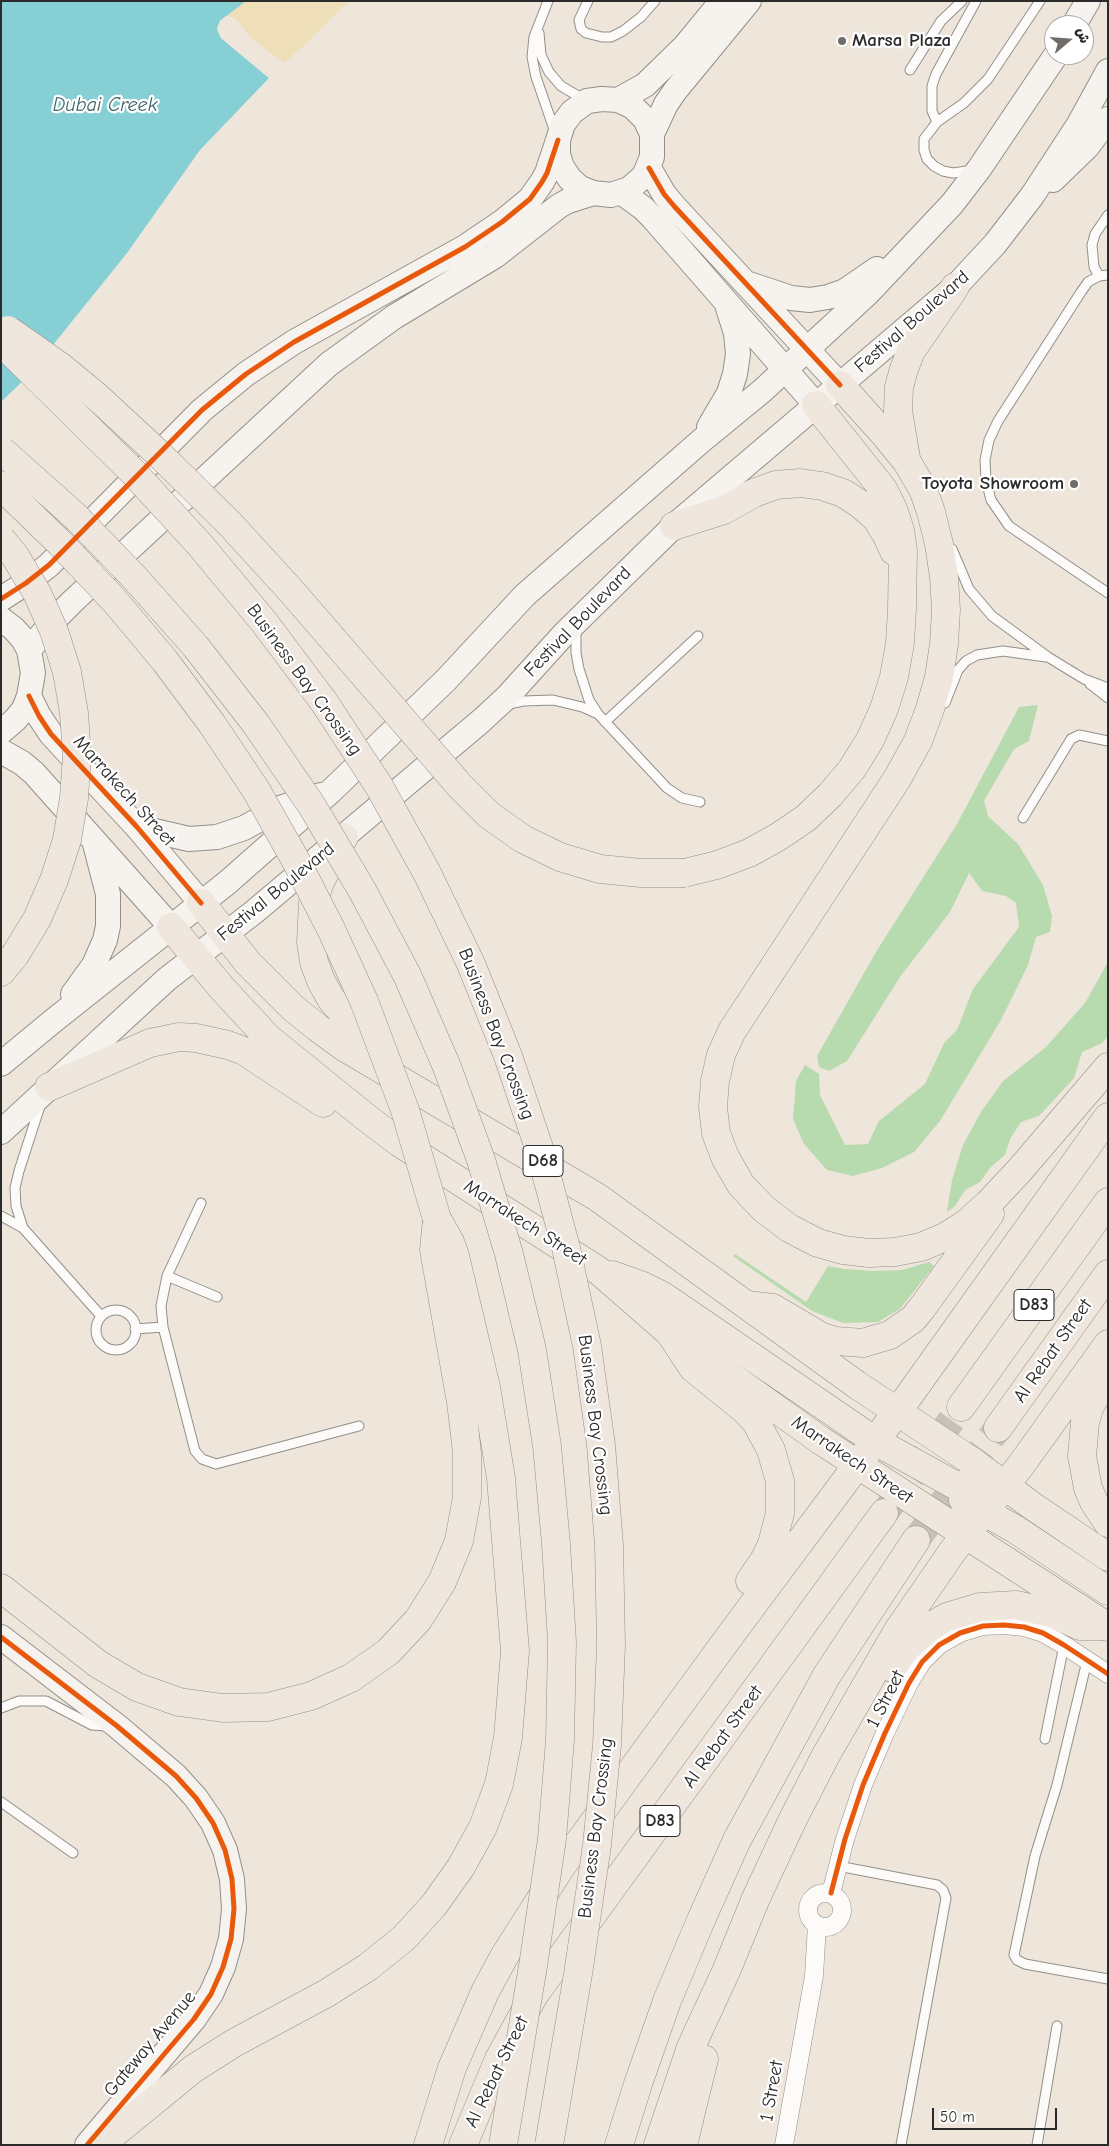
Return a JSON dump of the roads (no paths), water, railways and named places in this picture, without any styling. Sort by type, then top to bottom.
[{"type":"main road","points":[[907,462],[898,411],[899,387],[904,368],[911,351],[955,287]]},
{"type":"main road","points":[[1,325],[61,367],[95,395],[162,456],[223,517],[293,593],[460,786],[489,815],[523,839],[560,857],[600,869],[641,873],[684,873],[733,859],[778,838],[806,818],[824,800],[852,768],[874,732],[884,709],[894,677],[900,643],[903,551],[901,537],[890,502],[870,470],[816,405]]},
{"type":"main road","name":"Business Bay Crossing","points":[[1,342],[134,473],[200,545],[264,622],[324,702],[378,786],[431,882],[470,964],[505,1048],[540,1151],[566,1248],[588,1355],[601,1445],[608,1536],[611,1645],[607,1746],[597,1845],[578,1974],[549,2145]]},
{"type":"main road","points":[[840,385],[907,462],[923,489],[932,512],[944,577],[946,610],[944,644],[939,677],[930,709],[926,734],[732,1031],[721,1055],[715,1080],[713,1107],[716,1133],[724,1157],[741,1185],[764,1209],[789,1228],[818,1243],[843,1250],[869,1253],[895,1252],[921,1246],[945,1237],[967,1223],[1019,1171],[1108,1067]]},
{"type":"main road","points":[[1,450],[74,516],[135,578],[196,647],[256,724],[312,806],[362,890],[408,977],[447,1067],[478,1150],[510,1254],[532,1350],[547,1446],[562,1642],[560,1740],[552,1838],[503,2145]]},
{"type":"main road","points":[[674,526],[724,510],[776,485],[800,483],[822,486],[843,493],[876,518],[893,548],[902,578]]},
{"type":"main road","points":[[1,486],[108,593],[165,661],[212,724],[256,790],[300,867],[364,1001],[405,1110],[437,1219],[454,1250],[486,1386],[501,1478],[515,1651],[508,1738],[499,1784],[483,1827],[461,1867],[434,1904],[404,1938],[368,1967],[328,1993],[234,2044],[194,2069],[100,2145]]},
{"type":"main road","points":[[1,539],[15,556],[37,592],[54,631],[67,672],[74,713],[77,756],[74,798],[64,848],[54,880],[37,919],[8,964]]},
{"type":"main road","points":[[344,837],[320,882],[313,903],[310,942],[314,962],[321,981],[331,999],[402,1081]]},
{"type":"main road","name":"Marrakech Street","points":[[201,903],[248,963],[293,1008],[344,1047],[597,1197],[897,1412],[977,1492]]},
{"type":"main road","name":"Marrakech Street","points":[[171,927],[244,1014],[268,1038],[400,1143],[599,1271],[670,1333],[820,1440],[1107,1627]]},
{"type":"main road","points":[[47,1088],[150,1043],[164,1039],[196,1038],[220,1042],[244,1051],[320,1102],[363,1115]]},
{"type":"main road","points":[[428,2145],[461,2045],[505,1955],[561,1867],[732,1632],[897,1412],[1108,1117]]},
{"type":"main road","points":[[747,1305],[773,1308],[822,1337],[836,1341],[863,1342],[890,1335],[908,1323],[922,1308],[1019,1171]]},
{"type":"main road","name":"D83","points":[[961,1407],[1108,1202]]},
{"type":"main road","points":[[1,1588],[98,1664],[137,1687],[179,1702],[223,1708],[268,1707],[311,1696],[352,1678],[388,1652],[418,1620],[442,1582],[459,1540],[467,1497],[467,1452],[461,1402],[434,1250],[437,1219]]},
{"type":"main road","points":[[599,1271],[643,1286],[663,1296],[875,1441],[952,1484],[977,1492],[1005,1486],[1108,1344]]},
{"type":"main road","name":"Al Rebat Street","points":[[998,1428],[1108,1274]]},
{"type":"main road","points":[[670,1333],[693,1368],[745,1410],[756,1422],[771,1450],[780,1481],[777,1529],[765,1559],[740,1598],[732,1632]]},
{"type":"main road","points":[[1108,1375],[1090,1406],[1085,1422],[1082,1456],[1088,1488],[1094,1502],[1108,1523]]},
{"type":"main road","points":[[858,1464],[891,1464],[977,1492],[1015,1529],[1108,1591]]},
{"type":"main road","points":[[1005,1486],[1108,1557]]},
{"type":"main road","points":[[658,2145],[691,2047],[727,1969],[756,1898],[789,1828],[826,1755],[896,1632],[966,1535],[977,1492]]},
{"type":"main road","name":"Al Rebat Street","points":[[463,2145],[499,2059],[534,1995],[884,1513]]},
{"type":"main road","points":[[619,2145],[667,2001],[700,1920],[737,1840],[827,1674],[916,1540]]},
{"type":"main road","points":[[826,1755],[905,1649],[918,1637],[946,1618],[980,1607],[1016,1605],[1052,1614],[1080,1626],[1107,1627]]},
{"type":"main road","points":[[683,2145],[727,1969]]},
{"type":"street","points":[[618,100],[632,94],[657,75],[685,46],[722,1]]},
{"type":"street","points":[[652,134],[666,104],[675,91],[749,1]]},
{"type":"street","points":[[1080,15],[1088,1]]},
{"type":"street","name":"Festival Boulevard","points":[[1,1064],[228,882],[330,792],[446,680],[525,595],[701,441],[786,370],[867,294],[952,204],[979,170],[1049,65]]},
{"type":"street","name":"Festival Boulevard","points":[[1,1132],[167,979],[344,837],[495,709],[577,621],[674,526],[955,287],[995,244],[1032,196],[1079,124],[1108,71]]},
{"type":"street","points":[[1,599],[49,565],[202,410],[246,374],[294,342],[465,247],[502,222],[530,198],[542,182],[547,173],[563,124],[572,112],[587,101],[602,99],[618,100],[633,107],[645,119],[652,134],[653,151],[649,168],[637,183],[611,195],[593,193],[580,188],[570,179],[562,167],[558,154],[558,140]]},
{"type":"street","points":[[1032,196],[1070,165],[1087,147],[1108,119]]},
{"type":"street","points":[[649,168],[664,194],[674,206],[840,385]]},
{"type":"street","points":[[620,192],[643,208],[653,218],[816,405]]},
{"type":"street","points":[[29,650],[73,601],[329,364],[394,317],[495,256],[559,206],[593,193]]},
{"type":"street","points":[[745,282],[791,298],[810,300],[828,297],[845,290],[878,268],[908,252]]},
{"type":"street","points":[[701,441],[729,393],[735,374],[738,354],[736,333],[726,302]]},
{"type":"street","points":[[1,619],[14,629],[29,650],[33,673],[29,696],[15,720],[1,732]]},
{"type":"street","name":"Marrakech Street","points":[[29,696],[51,734],[137,827],[201,903]]},
{"type":"street","name":"Marrakech Street","points":[[1,751],[22,763],[34,773],[171,927]]},
{"type":"street","points":[[137,827],[189,839],[217,838],[244,828],[280,808],[330,792]]},
{"type":"street","points":[[53,1021],[94,965],[105,940],[108,926],[108,894],[93,838]]},
{"type":"street","name":"1 Street","points":[[830,1893],[864,1785],[885,1733],[909,1683],[922,1662],[939,1645],[960,1633],[983,1626],[1004,1624],[1043,1633],[1108,1674]]},
{"type":"street","name":"Gateway Avenue","points":[[1,1638],[117,1726],[176,1776],[196,1798],[213,1823],[225,1850],[232,1879],[234,1909],[231,1939],[226,1958],[211,1994],[194,2018],[86,2145]]},
{"type":"street","points":[[818,1893],[830,1893],[841,1902],[841,1916],[831,1926],[817,1925],[808,1916],[809,1902],[818,1893]]},
{"type":"street","name":"1 Street","points":[[784,2145],[814,1976],[817,1925]]},
{"type":"lane","points":[[548,1],[534,37],[532,57],[536,77],[558,140]]},
{"type":"lane","points":[[588,1],[579,20],[581,29],[586,33],[602,38],[611,37],[623,31],[641,17],[655,1]]},
{"type":"lane","points":[[910,70],[941,21],[962,1]]},
{"type":"lane","points":[[937,122],[932,111],[932,86],[936,74],[976,1]]},
{"type":"lane","points":[[979,170],[953,173],[943,171],[927,159],[924,150],[924,140],[937,122],[964,103],[988,79],[1040,1]]},
{"type":"lane","points":[[540,19],[538,37],[541,55],[549,72],[561,86],[587,101]]},
{"type":"lane","points":[[1108,215],[1095,234],[1092,244],[1094,267],[1103,276],[1088,282],[998,421],[988,446],[985,460],[986,480],[991,500],[1010,526],[1108,593]]},
{"type":"lane","points":[[932,512],[949,540],[961,573],[980,603],[1002,625],[1048,657],[1084,679],[1108,688]]},
{"type":"lane","points":[[577,621],[576,653],[579,669],[589,700],[598,714],[667,788],[682,798],[700,802]]},
{"type":"lane","points":[[605,722],[698,636]]},
{"type":"lane","points":[[940,715],[958,670],[966,661],[977,655],[1003,651],[1048,657]]},
{"type":"lane","points":[[1084,679],[1098,692],[1108,698]]},
{"type":"lane","points":[[495,709],[523,701],[553,700],[582,707],[598,714]]},
{"type":"lane","points":[[1023,818],[1071,739],[1079,736],[1108,742]]},
{"type":"lane","points":[[23,1228],[16,1206],[17,1180],[47,1088]]},
{"type":"lane","points":[[201,1203],[167,1276],[161,1306],[163,1326],[193,1446],[198,1456],[206,1462],[216,1464],[359,1426]]},
{"type":"lane","points":[[1,1216],[23,1228],[101,1316]]},
{"type":"lane","points":[[167,1276],[217,1297]]},
{"type":"lane","points":[[113,1310],[126,1312],[131,1317],[135,1329],[132,1341],[121,1349],[109,1348],[99,1340],[96,1328],[101,1316],[113,1310]]},
{"type":"lane","points":[[135,1329],[163,1326]]},
{"type":"lane","points":[[1045,1739],[1064,1645]]},
{"type":"lane","points":[[1088,1661],[1057,1785],[1035,1856],[1014,1955],[1016,1960],[1025,1964],[1108,1978]]},
{"type":"lane","points":[[1,1708],[19,1701],[37,1699],[55,1704],[92,1725],[117,1726]]},
{"type":"lane","points":[[1,1802],[73,1853]]},
{"type":"lane","points":[[838,1866],[937,1885],[943,1890],[946,1898],[901,2145]]},
{"type":"lane","points":[[1037,2145],[1057,2026]]},
{"type":"water","name":"Dubai Creek","points":[[1,1],[246,1],[220,21],[217,29],[221,38],[269,78],[200,150],[127,253],[28,376],[1,402]]},
{"type":"tunnel","points":[[886,1511],[961,1407]]},
{"type":"tunnel","points":[[916,1540],[998,1428]]},
{"type":"place","name":"Marsa Plaza","points":[[842,41]]},
{"type":"place","name":"Toyota Showroom","points":[[1074,484]]}]
